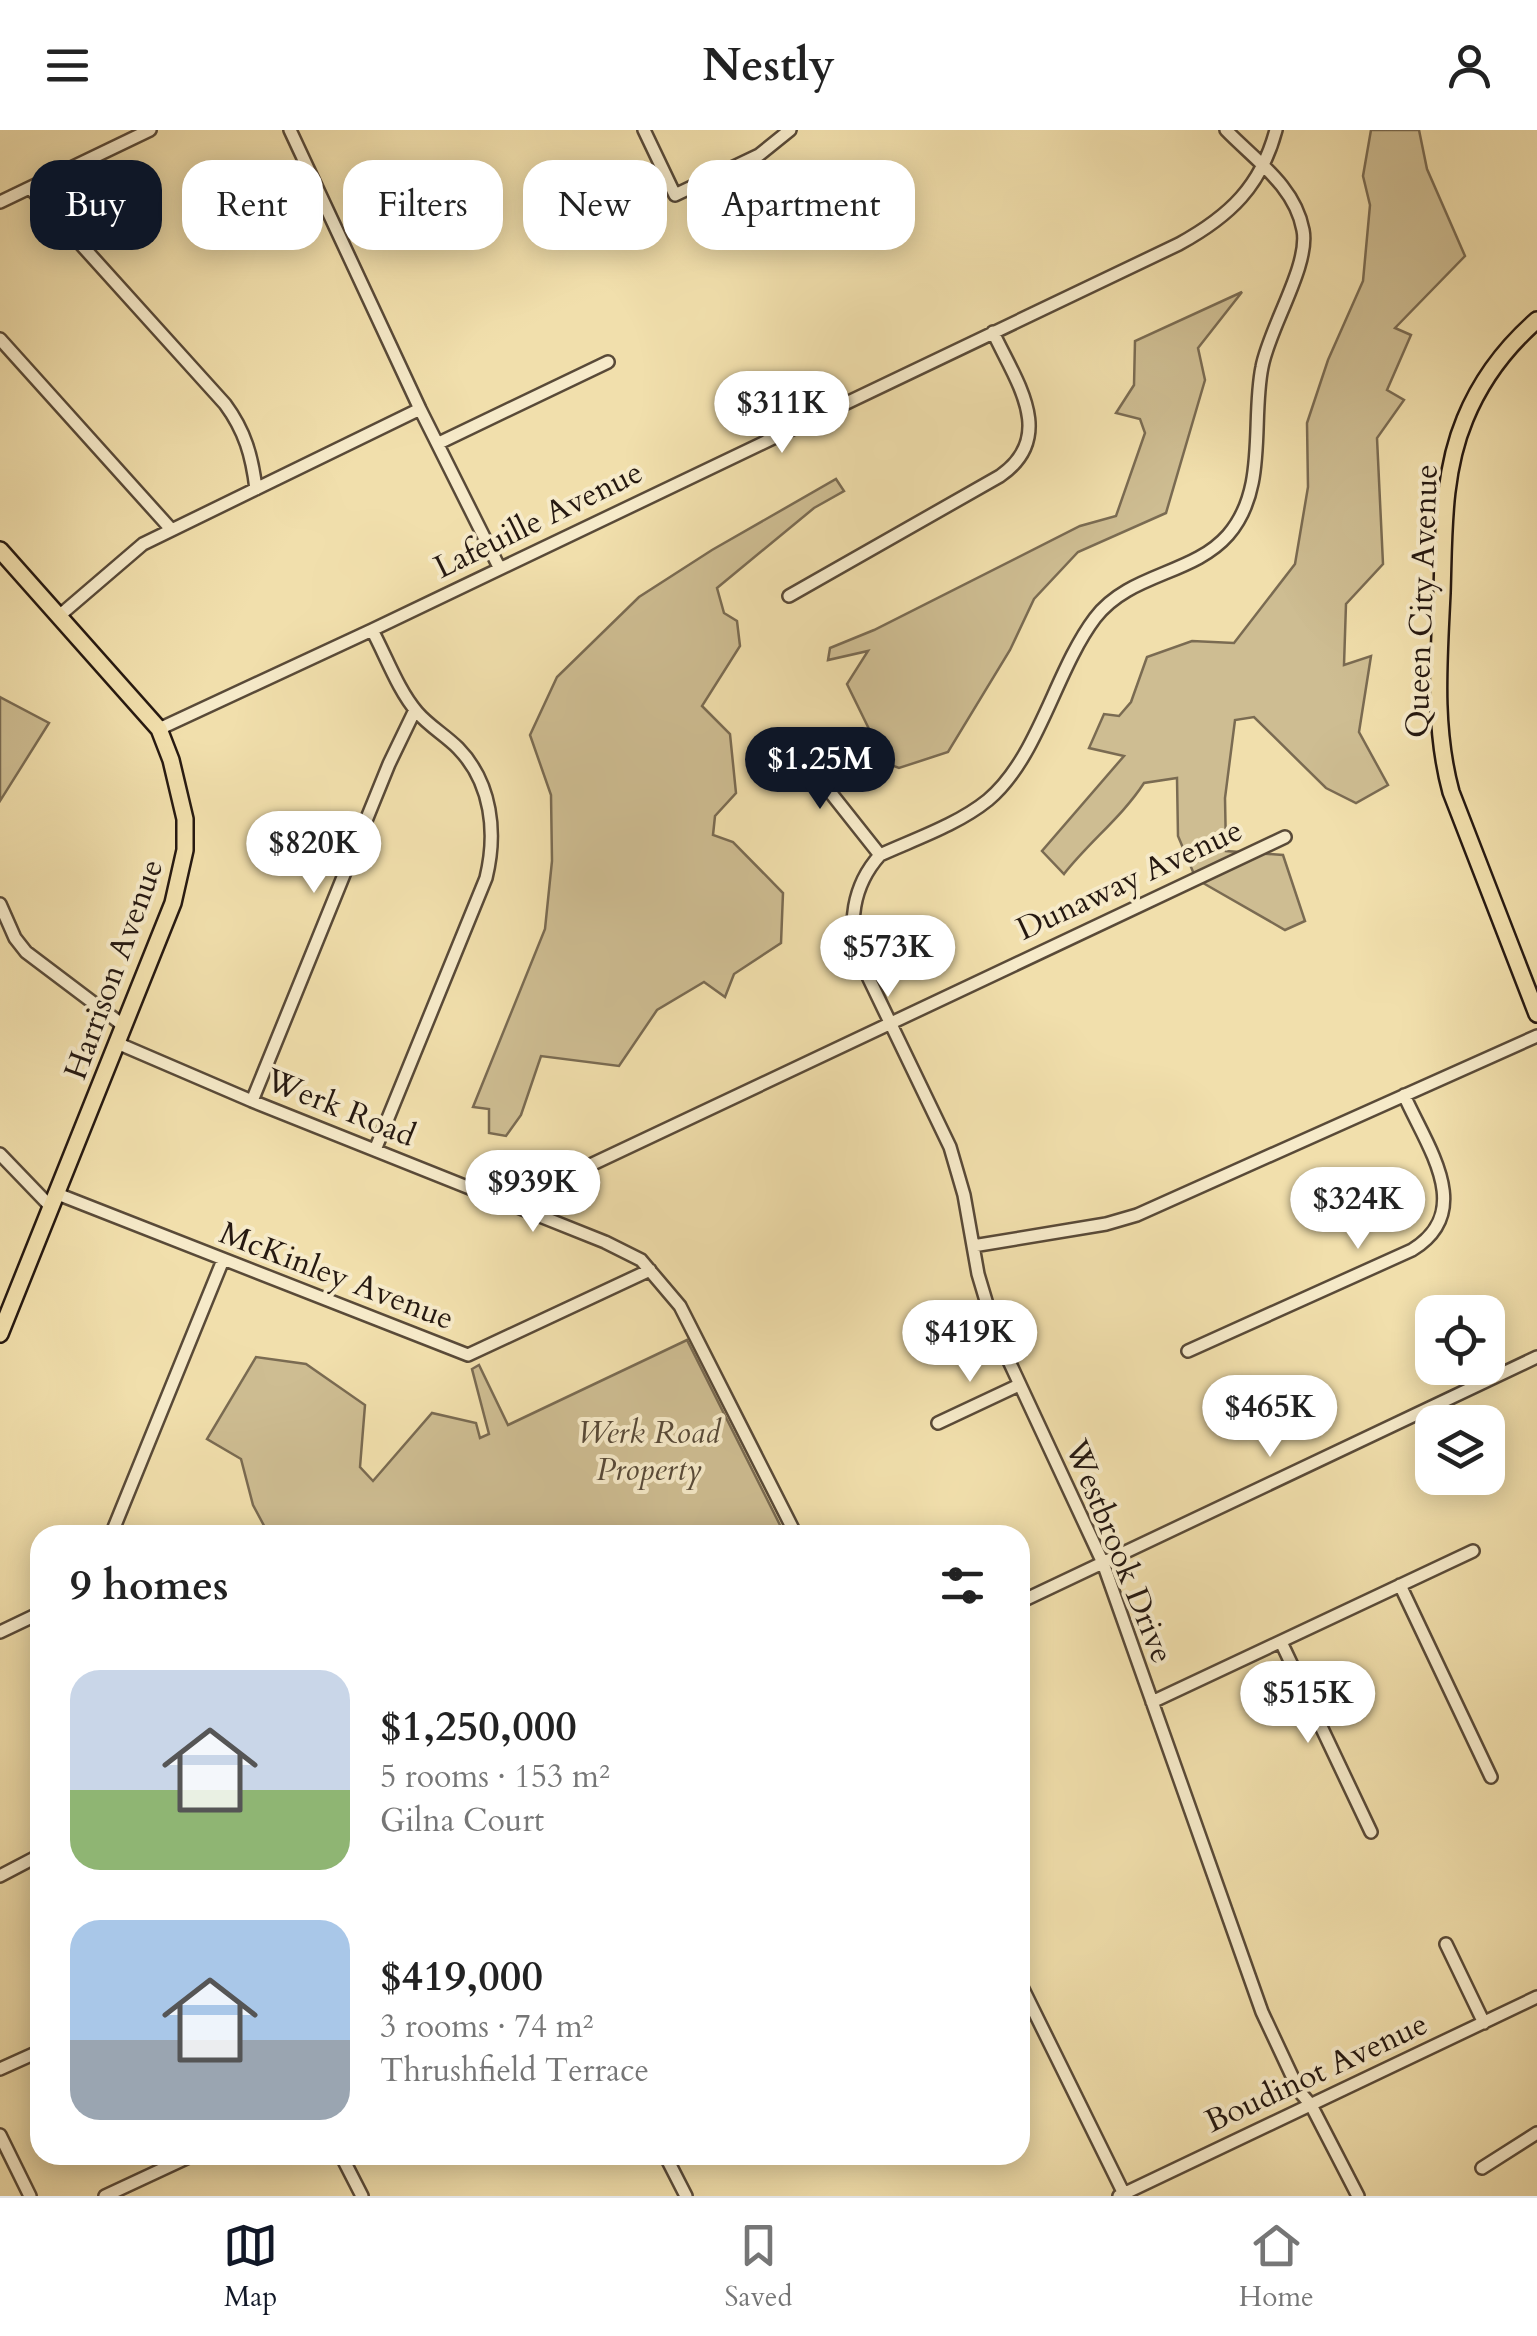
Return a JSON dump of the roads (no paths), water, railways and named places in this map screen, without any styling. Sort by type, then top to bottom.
[{"type":"main road","name":"Queen City Avenue","points":[[1537,320],[1492,369],[1466,417],[1451,464],[1438,694],[1443,762],[1451,792],[1537,1014]]},
{"type":"main road","name":"Harrison Avenue","points":[[0,550],[158,729],[178,785],[185,819],[180,883],[0,1334]]},
{"type":"street","points":[[88,160],[150,130]]},
{"type":"street","points":[[290,130],[420,410],[499,567]]},
{"type":"street","points":[[644,130],[675,195],[759,156],[790,130]]},
{"type":"street","points":[[792,744],[880,855],[962,818],[996,792],[1022,754],[1088,629],[1105,606],[1136,584],[1219,545],[1240,519],[1252,490],[1261,368],[1304,242],[1302,223],[1280,180],[1226,130]]},
{"type":"street","name":"Lafeuille Avenue","points":[[158,729],[1200,232],[1230,209],[1263,168],[1276,130]]},
{"type":"street","points":[[0,202],[30,188]]},
{"type":"street","points":[[86,250],[241,426],[256,489]]},
{"type":"street","points":[[788,596],[1000,476],[1018,461],[1029,439],[1030,418],[993,332]]},
{"type":"street","points":[[0,339],[170,528]]},
{"type":"street","points":[[439,443],[608,362]]},
{"type":"street","points":[[60,616],[128,555],[170,528],[420,410]]},
{"type":"street","points":[[372,630],[415,710],[456,746],[476,774],[489,805],[492,843],[486,878],[375,1150]]},
{"type":"street","points":[[252,1102],[389,764],[415,710]]},
{"type":"street","name":"Dunaway Avenue","points":[[510,1203],[1284,837]]},
{"type":"street","name":"Westbrook Drive","points":[[880,855],[871,865],[854,907],[851,933],[861,962],[950,1147],[988,1310],[1103,1563],[1262,2012],[1299,2091],[1311,2105],[1358,2196]]},
{"type":"street","points":[[0,904],[15,938],[26,952],[124,1026]]},
{"type":"street","points":[[973,1246],[1106,1224],[1136,1215],[1537,1036]]},
{"type":"street","name":"Werk Road","points":[[118,1042],[252,1102],[627,1253],[650,1270],[680,1306],[791,1525]]},
{"type":"street","points":[[1188,1351],[1412,1250],[1433,1234],[1445,1206],[1443,1184],[1404,1095]]},
{"type":"street","name":"McKinley Avenue","points":[[0,1154],[53,1200],[468,1354],[650,1270]]},
{"type":"street","points":[[115,1525],[223,1260]]},
{"type":"street","points":[[1030,1597],[1537,1357]]},
{"type":"street","points":[[938,1423],[1020,1385]]},
{"type":"street","points":[[1152,1702],[1473,1551]]},
{"type":"street","points":[[1400,1585],[1490,1776]]},
{"type":"street","points":[[0,1632],[30,1618]]},
{"type":"street","points":[[1282,1642],[1371,1832]]},
{"type":"street","points":[[0,1876],[30,1860]]},
{"type":"street","points":[[1446,1944],[1484,2022]]},
{"type":"street","name":"Boudinot Avenue","points":[[1123,2195],[1537,1998]]},
{"type":"street","points":[[1030,2004],[1123,2195]]},
{"type":"street","points":[[0,2069],[30,2056]]},
{"type":"street","points":[[1482,2168],[1537,2133]]},
{"type":"street","points":[[0,2135],[30,2196]]},
{"type":"street","points":[[105,2196],[172,2165]]},
{"type":"street","points":[[346,2165],[362,2196]]},
{"type":"street","points":[[670,2165],[686,2196]]},
{"type":"park label","name":"Werk Road Property","points":[[649,1450]]}]
